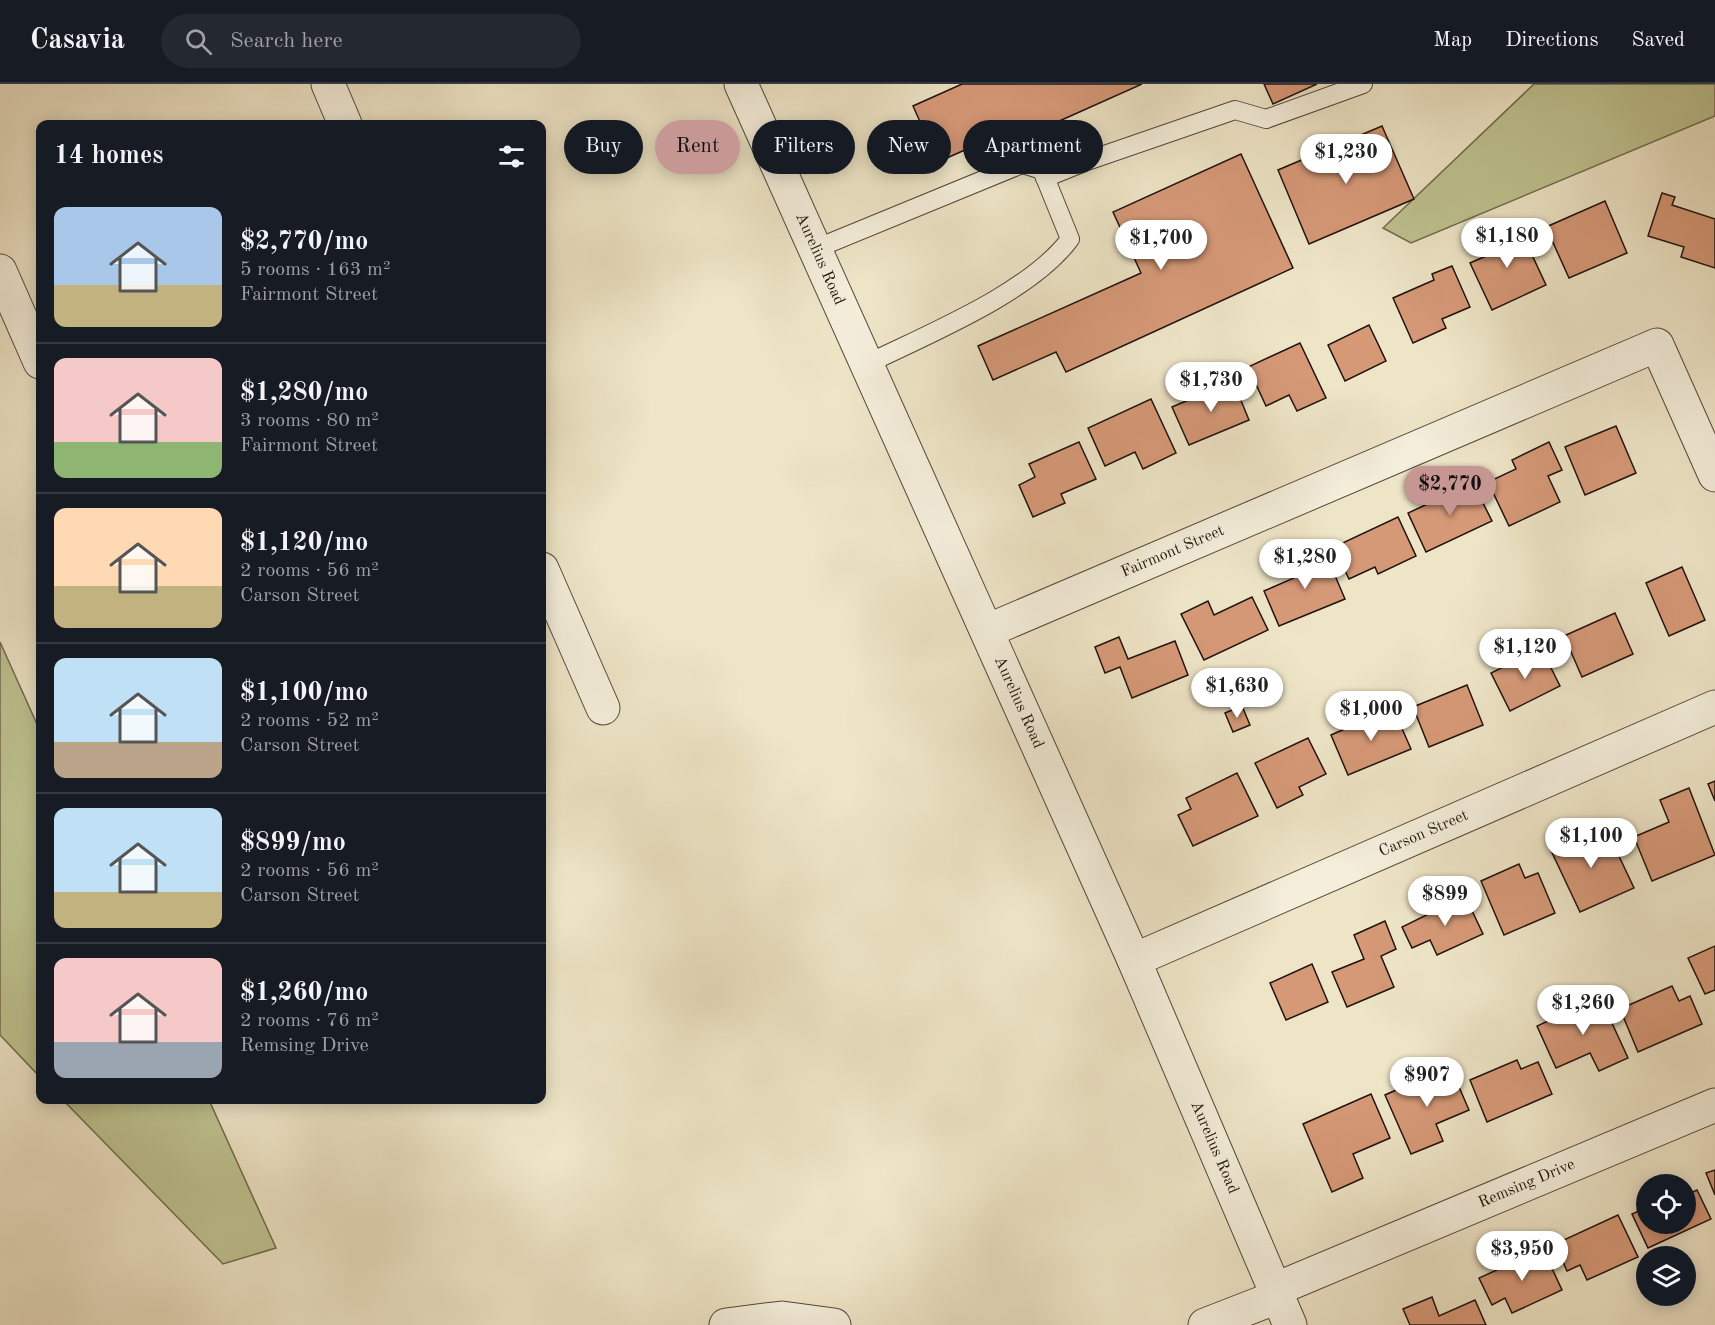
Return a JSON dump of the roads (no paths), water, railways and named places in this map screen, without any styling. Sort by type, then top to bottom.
[{"type":"street","points":[[328,84],[343,120]]},
{"type":"street","name":"Aurelius Road","points":[[741,84],[1134,960],[1280,1304]]},
{"type":"street","points":[[0,271],[36,353]]},
{"type":"street","name":"Fairmont Street","points":[[987,631],[1657,345],[1715,475]]},
{"type":"street","points":[[546,578],[603,708]]},
{"type":"street","name":"Carson Street","points":[[1134,960],[1715,707]]},
{"type":"street","name":"Remsing Drive","points":[[1205,1325],[1280,1304],[1715,1105]]},
{"type":"street","points":[[726,1325],[782,1318],[834,1325]]},
{"type":"lane","points":[[1045,178],[1087,161],[1235,110],[1266,119],[1363,84]]},
{"type":"lane","points":[[815,249],[1022,164],[1042,170],[1071,238],[1059,254],[988,305],[867,364]]}]
